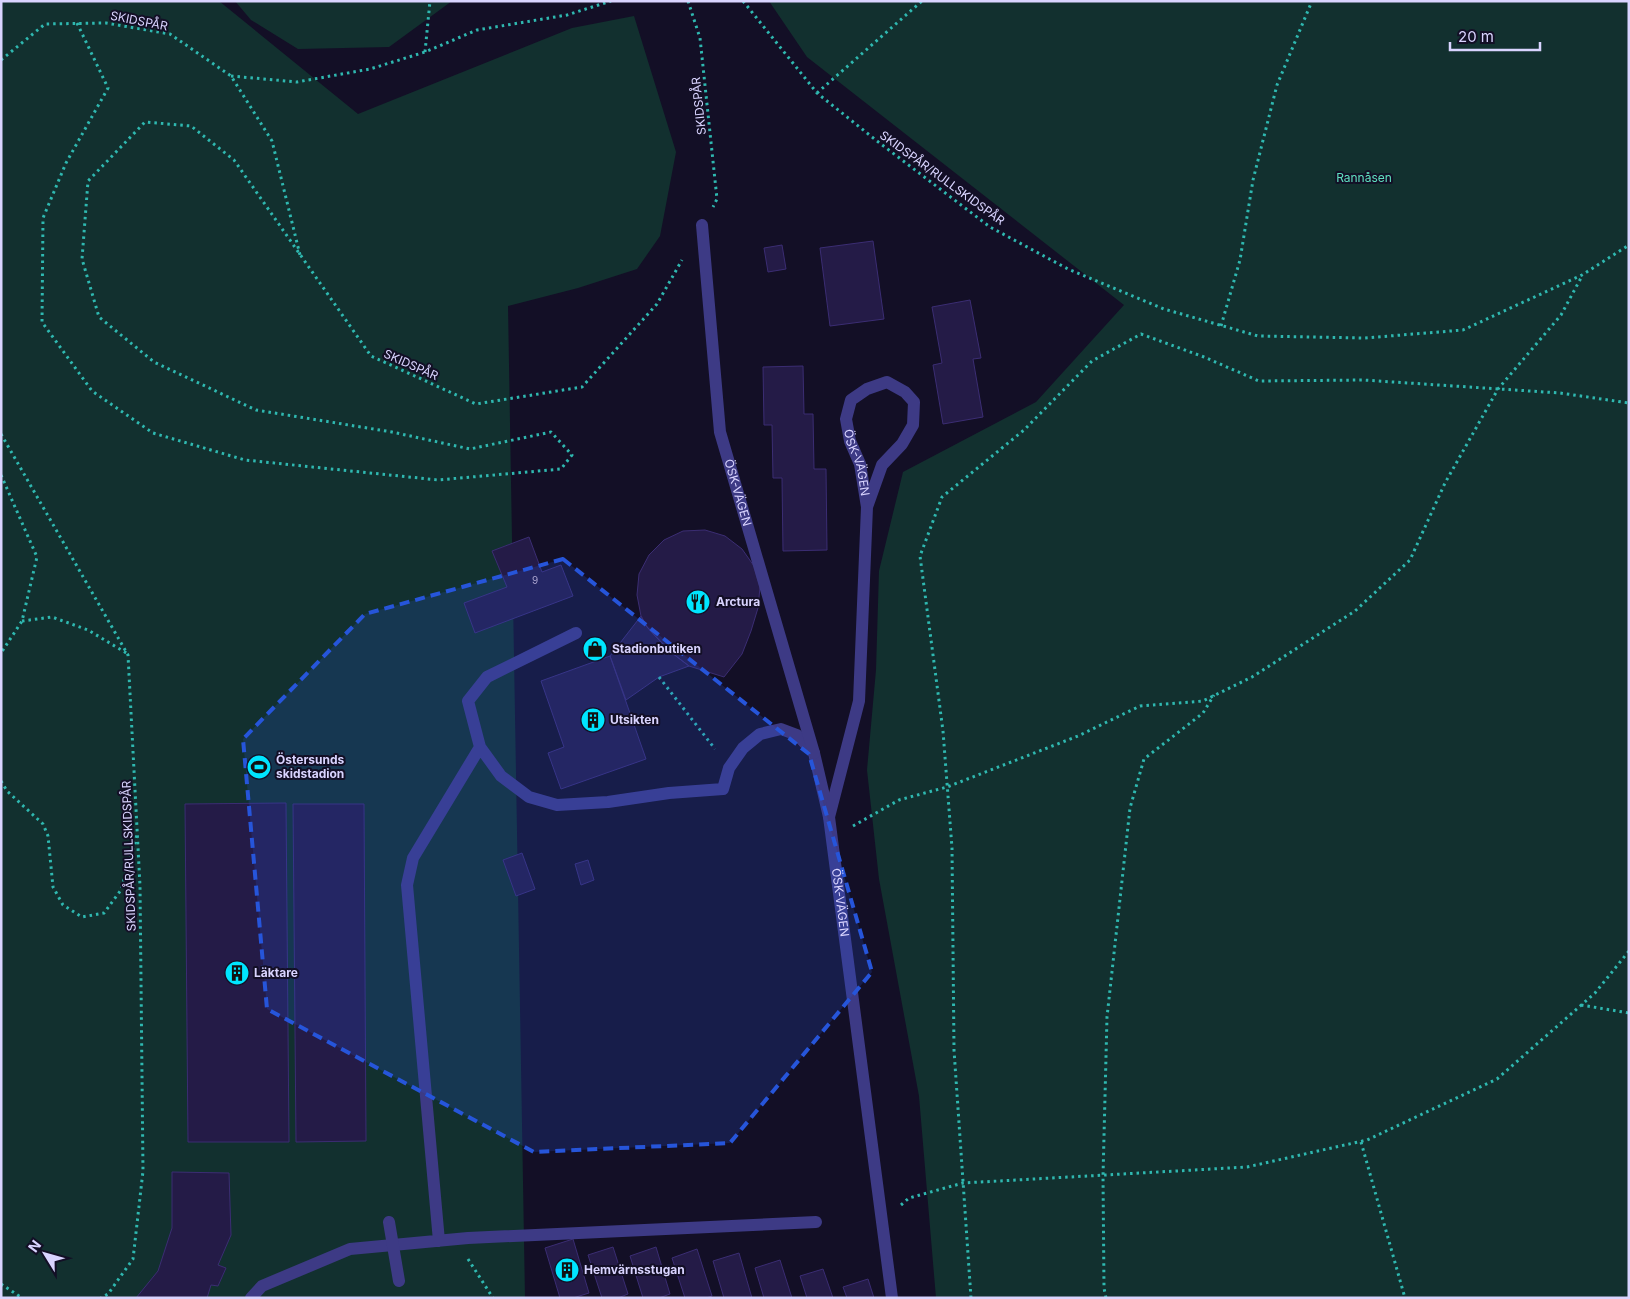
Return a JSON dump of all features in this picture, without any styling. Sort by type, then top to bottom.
[{"type":"street","name":"ÖSK-VÄGEN","points":[[702,225],[720,432],[787,656],[814,753],[829,817],[892,1298]]},
{"type":"street","name":"ÖSK-VÄGEN","points":[[829,817],[859,701],[868,508],[860,464],[850,441],[846,419],[851,400],[867,389],[887,382],[905,392],[914,402],[913,425],[902,444],[882,465],[868,508]]},
{"type":"street","points":[[576,633],[488,677],[468,701],[480,748],[501,776],[529,797],[557,805],[608,802],[669,793],[723,789],[729,768],[743,748],[760,734],[781,729],[798,735],[814,753]]},
{"type":"street","points":[[439,1241],[407,885],[413,858],[480,748]]},
{"type":"street","points":[[389,1222],[399,1281]]},
{"type":"street","points":[[251,1298],[262,1286],[350,1249],[439,1241],[816,1222]]},
{"type":"path","points":[[425,52],[430,1]]},
{"type":"path","points":[[231,76],[298,82],[370,69],[425,52],[477,30],[567,15],[611,1]]},
{"type":"path","name":"SKIDSPÅR","points":[[688,1],[700,38],[717,199],[702,225]]},
{"type":"path","name":"SKIDSPÅR/RULLSKIDSPÅR","points":[[743,1],[817,93],[990,227],[1068,269],[1164,309],[1258,336],[1365,338],[1463,330],[1582,275],[1629,245]]},
{"type":"path","points":[[817,93],[922,1]]},
{"type":"path","points":[[1222,326],[1240,260],[1253,180],[1277,85],[1312,1]]},
{"type":"path","name":"SKIDSPÅR","points":[[1,60],[45,24],[106,23],[170,34],[231,76],[272,141],[301,258],[371,356],[476,404],[582,387],[657,304],[684,257]]},
{"type":"path","points":[[77,24],[108,88],[66,163],[43,218],[42,322],[92,391],[153,434],[245,460],[438,480],[560,468],[572,455],[551,432],[470,449],[392,432],[256,410],[154,362],[99,317],[82,259],[88,182],[145,122],[191,126],[234,160],[301,258]]},
{"type":"path","points":[[832,838],[899,800],[947,787],[1078,736],[1140,706],[1203,701],[1252,677],[1355,611],[1410,560],[1445,483],[1498,389],[1561,315],[1582,275]]},
{"type":"path","points":[[971,1298],[954,1050],[952,848],[943,731],[920,556],[942,497],[1024,430],[1092,361],[1141,334],[1204,357],[1259,381],[1363,380],[1560,393],[1629,403]]},
{"type":"path","name":"SKIDSPÅR/RULLSKIDSPÅR","points":[[1,434],[128,654],[140,886],[143,1171],[133,1259],[108,1294],[101,1298]]},
{"type":"path","points":[[1,475],[37,557],[22,621],[1,653]]},
{"type":"path","points":[[22,621],[52,617],[88,630],[128,654]]},
{"type":"path","points":[[659,677],[729,768]]},
{"type":"path","points":[[1106,1298],[1104,1288],[1103,1176],[1107,1017],[1130,808],[1144,759],[1203,712],[1215,695]]},
{"type":"path","points":[[1,781],[7,791],[43,824],[48,836],[53,887],[63,905],[82,917],[104,913],[121,890],[138,832]]},
{"type":"path","points":[[882,1223],[909,1198],[964,1183],[1247,1167],[1367,1140],[1497,1079],[1595,993],[1629,950]]},
{"type":"path","points":[[1581,1005],[1629,1013]]},
{"type":"path","points":[[1360,1142],[1405,1298]]},
{"type":"path","points":[[1,1284],[22,1298]]},
{"type":"highlighted area","points":[[563,559],[809,754],[872,972],[730,1143],[534,1152],[267,1009],[243,739],[365,614]]},
{"type":"green space","name":"Östersunds skidstadion","points":[[1,1],[219,1],[358,114],[572,28],[634,16],[676,152],[660,236],[637,269],[578,288],[508,306],[525,1298],[1,1298]]},
{"type":"green space","points":[[235,1],[452,1],[389,47],[298,49],[251,20]]},
{"type":"green space","name":"Rannåsen","points":[[769,1],[1629,1],[1629,1298],[936,1298],[919,1096],[879,879],[867,770],[876,670],[879,571],[903,472],[1036,402],[1124,305],[807,57]]},
{"type":"building","points":[[873,241],[884,319],[830,326],[820,248]]},
{"type":"building","points":[[782,245],[786,269],[768,272],[764,248]]},
{"type":"building","points":[[970,300],[981,358],[973,359],[983,417],[943,424],[933,365],[942,363],[932,307]]},
{"type":"building","points":[[803,366],[804,414],[813,414],[814,469],[826,469],[827,550],[783,551],[782,478],[773,478],[772,425],[764,425],[763,367]]},
{"type":"building","name":"Arctura","points":[[705,530],[725,536],[742,549],[754,566],[760,587],[758,608],[742,654],[724,677],[689,666],[672,653],[647,627],[641,616],[637,595],[639,574],[649,555],[664,540],[683,531]]},
{"type":"building","points":[[529,537],[542,572],[561,565],[573,596],[475,633],[464,603],[507,587],[492,551]]},
{"type":"building","points":[[641,616],[655,636],[689,666],[659,677],[626,700],[610,656]]},
{"type":"building","name":"Utsikten","points":[[610,656],[646,759],[561,789],[548,753],[564,747],[541,681]]},
{"type":"building","name":"Läktare","points":[[286,803],[289,1142],[188,1142],[185,804]]},
{"type":"building","name":"Läktare","points":[[293,804],[364,804],[366,1141],[296,1142]]},
{"type":"building","points":[[522,853],[535,889],[516,896],[503,860]]},
{"type":"building","points":[[588,860],[594,880],[581,885],[575,864]]},
{"type":"building","points":[[172,1172],[229,1173],[231,1235],[218,1265],[226,1268],[218,1286],[211,1285],[207,1298],[136,1298],[158,1271],[172,1228]]},
{"type":"building","name":"Hemvärnsstugan","points":[[573,1239],[589,1293],[573,1298],[560,1298],[545,1248]]},
{"type":"building","points":[[613,1247],[628,1294],[618,1298],[602,1298],[588,1255]]},
{"type":"building","points":[[656,1247],[670,1294],[659,1298],[643,1298],[630,1256]]},
{"type":"building","points":[[697,1249],[712,1296],[706,1298],[685,1298],[672,1258]]},
{"type":"building","points":[[739,1253],[752,1298],[724,1298],[713,1261]]},
{"type":"building","points":[[780,1260],[792,1298],[764,1298],[755,1268]]},
{"type":"building","points":[[823,1269],[833,1298],[807,1298],[800,1276]]},
{"type":"building","points":[[868,1279],[874,1298],[847,1298],[843,1287]]},
{"type":"place","name":"Arctura","points":[[698,602]]},
{"type":"place","name":"Stadionbutiken","points":[[595,649]]},
{"type":"place","name":"Utsikten","points":[[593,720]]},
{"type":"place","name":"Östersunds skidstadion","points":[[259,767]]},
{"type":"place","name":"Läktare","points":[[237,973]]},
{"type":"place","name":"Hemvärnsstugan","points":[[567,1270]]}]
